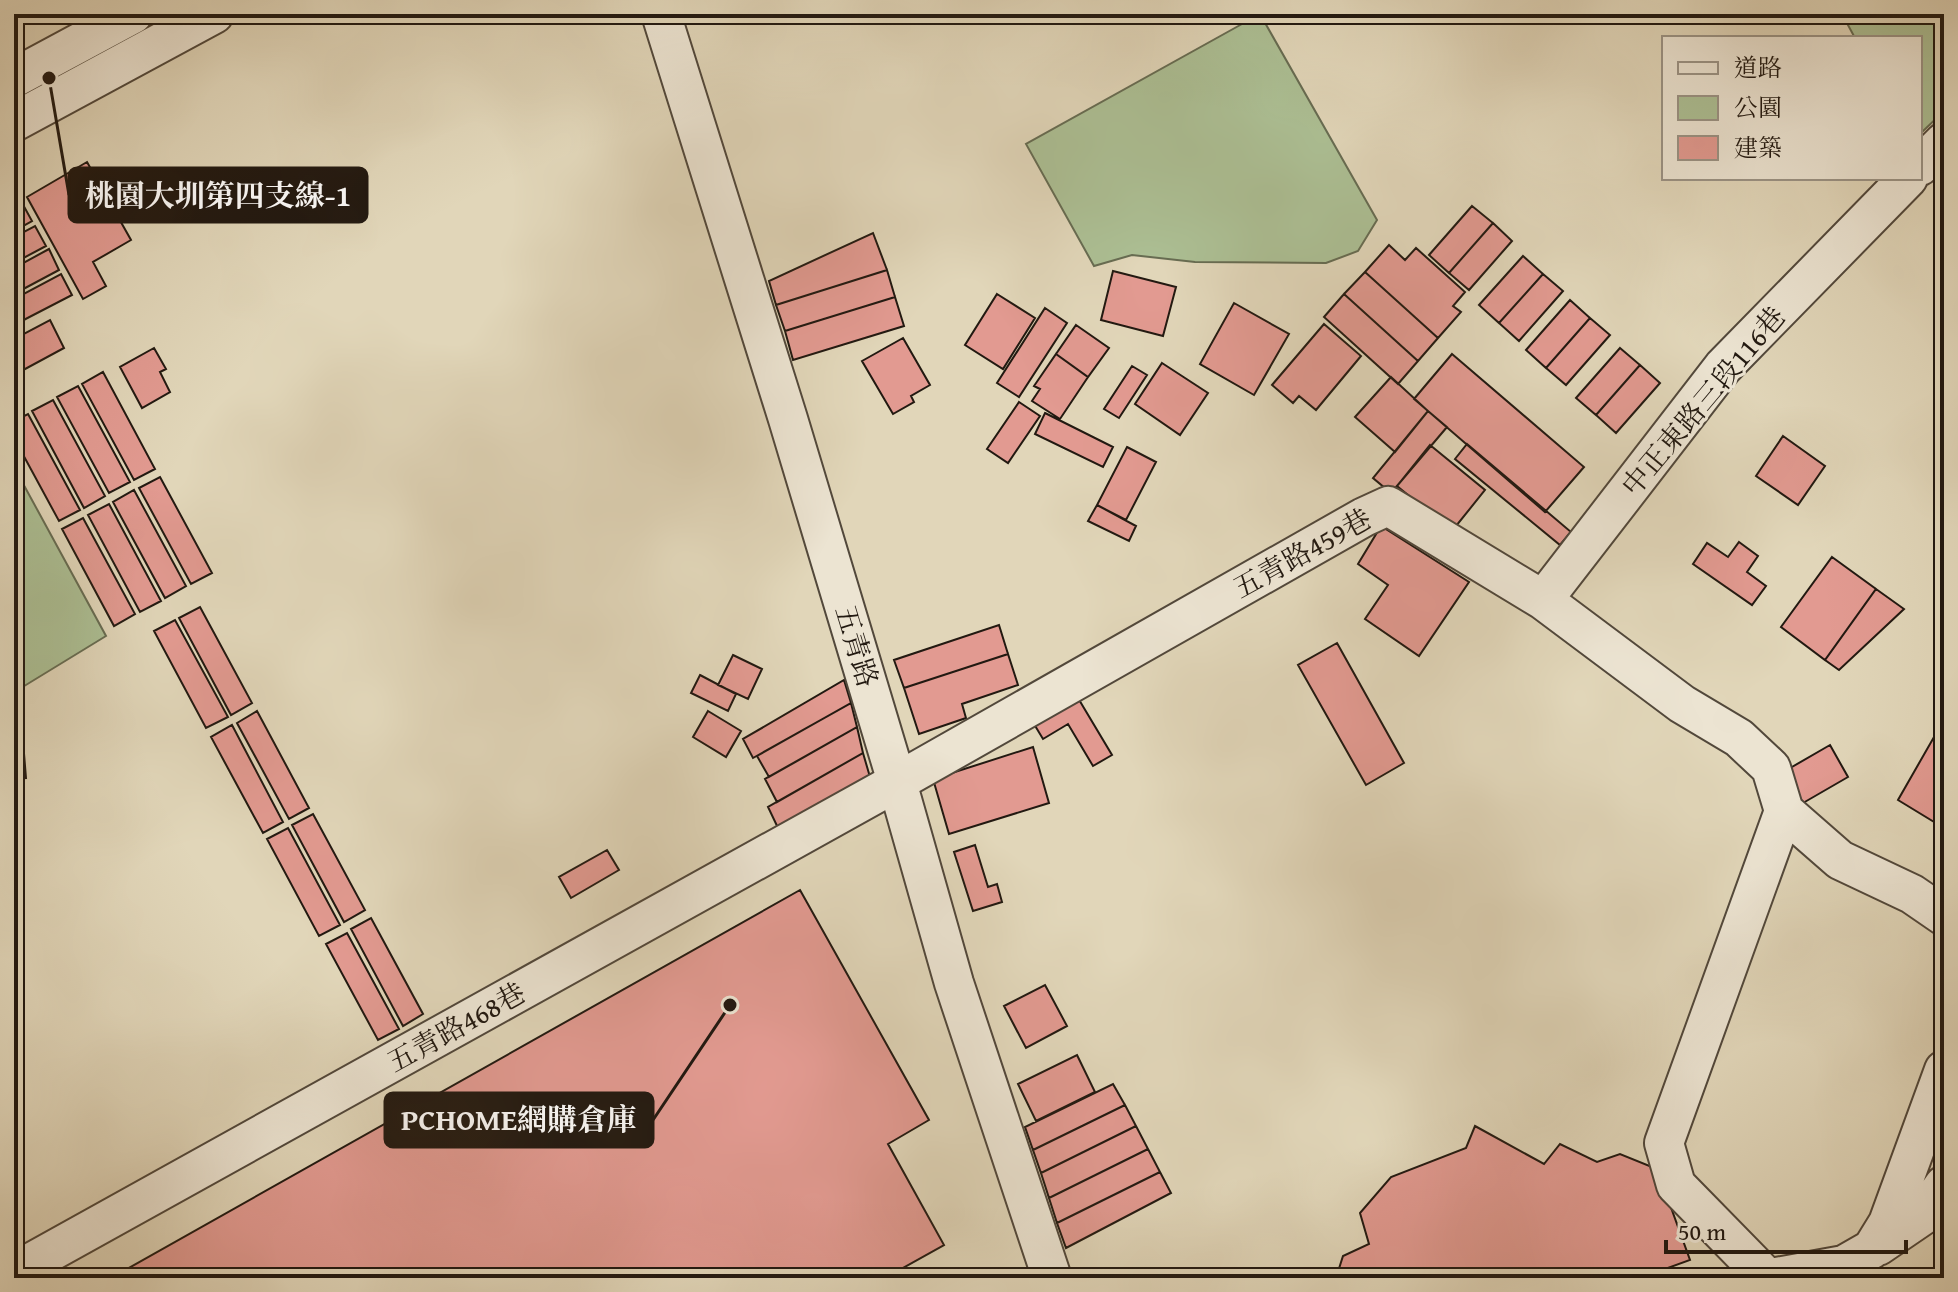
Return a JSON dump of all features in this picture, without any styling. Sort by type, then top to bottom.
[{"type":"street","points":[[14,78],[133,14]]},
{"type":"street","points":[[14,122],[214,14]]},
{"type":"street","name":"五青路","points":[[661,14],[788,419],[954,983],[1052,1278]]},
{"type":"street","points":[[67,50],[84,85]]},
{"type":"street","points":[[1922,164],[1944,142]]},
{"type":"street","name":"中正東路三段116巷","points":[[1543,600],[1723,367],[1906,180]]},
{"type":"street","name":"五青路459巷","points":[[897,782],[1351,524],[1388,506],[1543,600],[1682,704],[1739,738],[1771,768],[1784,811]]},
{"type":"street","name":"五青路468巷","points":[[14,1272],[897,782]]},
{"type":"street","points":[[1944,916],[1912,894],[1840,860],[1784,811],[1664,1143],[1676,1185],[1769,1278],[1844,1265],[1922,1216],[1944,1185]]},
{"type":"street","points":[[1872,1249],[1888,1223],[1944,1070]]},
{"type":"green space","points":[[1260,14],[1377,220],[1358,251],[1326,263],[1195,262],[1132,255],[1094,266],[1026,144]]},
{"type":"green space","points":[[1842,14],[1944,14],[1944,111],[1922,132],[1922,36],[1854,36]]},
{"type":"green space","points":[[14,467],[106,636],[21,688],[14,685]]},
{"type":"building","points":[[87,162],[131,240],[93,262],[106,286],[83,299],[27,197]]},
{"type":"building","points":[[21,201],[32,221],[14,231],[14,205]]},
{"type":"building","points":[[1472,206],[1493,223],[1449,273],[1429,255]]},
{"type":"building","points":[[1493,223],[1512,241],[1469,290],[1449,273]]},
{"type":"building","points":[[35,226],[46,246],[14,263],[14,237]]},
{"type":"building","points":[[873,233],[887,270],[776,305],[769,281]]},
{"type":"building","points":[[1389,245],[1405,260],[1416,248],[1465,292],[1453,306],[1461,312],[1438,338],[1365,272]]},
{"type":"building","points":[[49,249],[59,270],[14,294],[14,268]]},
{"type":"building","points":[[1523,256],[1543,274],[1499,323],[1479,305]]},
{"type":"building","points":[[887,270],[895,297],[785,331],[776,305]]},
{"type":"building","points":[[1113,271],[1176,287],[1163,336],[1101,320]]},
{"type":"building","points":[[1365,272],[1438,338],[1418,361],[1344,294]]},
{"type":"building","points":[[61,274],[72,295],[14,325],[14,299]]},
{"type":"building","points":[[1543,274],[1563,291],[1519,341],[1499,323]]},
{"type":"building","points":[[997,294],[1035,318],[1003,369],[965,345]]},
{"type":"building","points":[[1344,294],[1418,361],[1398,384],[1324,317]]},
{"type":"building","points":[[895,297],[904,326],[793,360],[785,331]]},
{"type":"building","points":[[1570,300],[1590,318],[1546,368],[1526,350]]},
{"type":"building","points":[[1234,303],[1289,334],[1254,395],[1200,364]]},
{"type":"building","points":[[1045,308],[1067,323],[1019,397],[997,383]]},
{"type":"building","points":[[1590,318],[1610,335],[1566,385],[1546,368]]},
{"type":"building","points":[[50,320],[64,348],[14,375],[14,339]]},
{"type":"building","points":[[1324,324],[1361,356],[1316,410],[1299,396],[1293,403],[1272,385]]},
{"type":"building","points":[[1076,325],[1109,348],[1088,377],[1056,354]]},
{"type":"building","points":[[903,338],[930,385],[911,396],[914,402],[893,414],[862,361]]},
{"type":"building","points":[[154,348],[166,369],[160,372],[170,392],[142,408],[120,367]]},
{"type":"building","points":[[1620,348],[1640,365],[1596,415],[1576,398]]},
{"type":"building","points":[[1056,354],[1088,377],[1060,419],[1032,401],[1040,389],[1034,386]]},
{"type":"building","points":[[1452,354],[1584,467],[1545,512],[1414,399]]},
{"type":"building","points":[[1162,363],[1208,393],[1180,435],[1135,404]]},
{"type":"building","points":[[1640,365],[1660,383],[1616,433],[1596,415]]},
{"type":"building","points":[[1132,366],[1147,375],[1119,418],[1104,409]]},
{"type":"building","points":[[103,372],[155,469],[134,480],[82,384]]},
{"type":"building","points":[[1391,377],[1428,411],[1395,452],[1355,417]]},
{"type":"building","points":[[78,386],[130,482],[109,493],[57,397]]},
{"type":"building","points":[[53,400],[105,496],[84,508],[32,411]]},
{"type":"building","points":[[1019,402],[1040,416],[1008,463],[987,449]]},
{"type":"building","points":[[1428,411],[1447,427],[1391,493],[1373,478]]},
{"type":"building","points":[[1045,413],[1113,447],[1103,467],[1035,434]]},
{"type":"building","points":[[28,414],[80,510],[59,521],[14,438],[14,421]]},
{"type":"building","points":[[1783,436],[1825,466],[1798,505],[1756,476]]},
{"type":"building","points":[[1467,444],[1571,532],[1560,545],[1455,459]]},
{"type":"building","points":[[1430,445],[1485,490],[1452,531],[1397,486]]},
{"type":"building","points":[[1127,447],[1156,462],[1126,520],[1097,505]]},
{"type":"building","points":[[160,477],[212,573],[191,584],[139,488]]},
{"type":"building","points":[[134,490],[186,586],[165,598],[113,502]]},
{"type":"building","points":[[109,504],[161,601],[140,612],[88,515]]},
{"type":"building","points":[[1097,505],[1136,526],[1129,541],[1088,521]]},
{"type":"building","points":[[83,518],[135,614],[114,626],[62,529]]},
{"type":"building","points":[[1381,526],[1469,582],[1419,656],[1365,619],[1388,585],[1358,564]]},
{"type":"building","points":[[1739,542],[1758,556],[1747,572],[1766,586],[1752,605],[1693,564],[1707,543],[1728,557]]},
{"type":"building","points":[[1832,557],[1876,589],[1825,660],[1781,627]]},
{"type":"building","points":[[1876,589],[1904,609],[1839,670],[1825,660]]},
{"type":"building","points":[[200,607],[252,703],[231,715],[179,618]]},
{"type":"building","points":[[175,620],[228,717],[206,728],[154,631]]},
{"type":"building","points":[[999,625],[1008,654],[904,688],[894,660]]},
{"type":"building","points":[[1337,643],[1404,763],[1366,785],[1298,665]]},
{"type":"building","points":[[1008,654],[1018,685],[962,704],[966,718],[919,734],[904,688]]},
{"type":"building","points":[[733,655],[762,669],[748,699],[718,685]]},
{"type":"building","points":[[700,675],[736,694],[728,711],[691,693]]},
{"type":"building","points":[[844,680],[851,703],[753,758],[743,739]]},
{"type":"building","points":[[1075,693],[1112,755],[1093,766],[1068,724],[1043,739],[1031,719]]},
{"type":"building","points":[[851,703],[857,727],[769,777],[757,756]]},
{"type":"building","points":[[257,711],[309,808],[289,819],[237,723]]},
{"type":"building","points":[[708,711],[741,731],[726,757],[693,737]]},
{"type":"building","points":[[21,717],[26,778],[14,779],[14,718]]},
{"type":"building","points":[[1944,724],[1944,828],[1898,800]]},
{"type":"building","points":[[232,725],[283,822],[263,833],[211,737]]},
{"type":"building","points":[[857,727],[863,753],[777,802],[765,779]]},
{"type":"building","points":[[1830,745],[1848,777],[1803,803],[1785,771]]},
{"type":"building","points":[[1033,747],[1049,803],[949,834],[933,779]]},
{"type":"building","points":[[863,753],[870,777],[779,830],[768,807]]},
{"type":"building","points":[[313,814],[365,910],[344,922],[292,825]]},
{"type":"building","points":[[288,828],[340,925],[319,936],[267,839]]},
{"type":"building","points":[[975,845],[988,887],[997,884],[1002,902],[973,911],[954,852]]},
{"type":"building","points":[[607,850],[619,870],[571,898],[559,877]]},
{"type":"building","points":[[800,890],[929,1120],[888,1144],[944,1245],[885,1278],[111,1278]]},
{"type":"building","points":[[371,918],[423,1014],[403,1026],[351,929]]},
{"type":"building","points":[[347,933],[399,1029],[378,1040],[326,944]]},
{"type":"building","points":[[1045,985],[1067,1026],[1026,1048],[1004,1006]]},
{"type":"building","points":[[1077,1055],[1095,1092],[1036,1121],[1018,1084]]},
{"type":"building","points":[[1113,1084],[1125,1105],[1033,1150],[1025,1127]]},
{"type":"building","points":[[1125,1105],[1136,1126],[1041,1173],[1033,1150]]},
{"type":"building","points":[[1136,1126],[1148,1149],[1049,1198],[1041,1173]]},
{"type":"building","points":[[1475,1126],[1544,1164],[1560,1144],[1597,1162],[1620,1154],[1657,1169],[1690,1260],[1640,1278],[1336,1278],[1343,1256],[1369,1244],[1360,1213],[1391,1177],[1466,1148]]},
{"type":"building","points":[[1148,1149],[1160,1172],[1057,1223],[1049,1198]]},
{"type":"building","points":[[1160,1172],[1171,1193],[1066,1248],[1057,1223]]},
{"type":"waterway","points":[[136,32],[169,14]]},
{"type":"place","name":"桃園大圳第四支線-1","points":[[49,78]]},
{"type":"place","name":"PCHOME網購倉庫","points":[[730,1005]]}]
